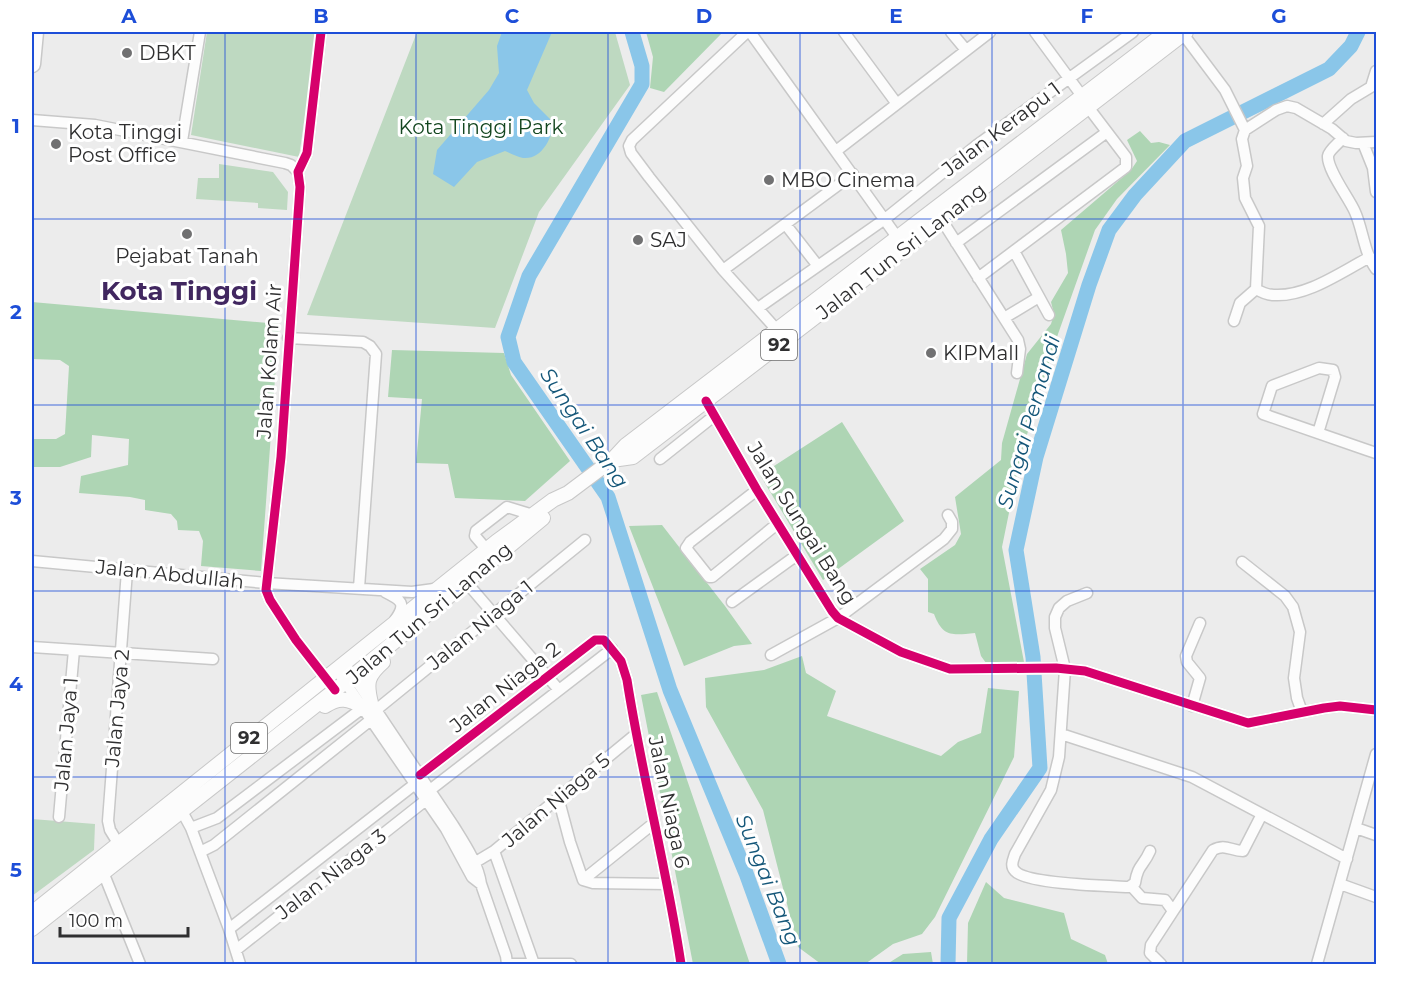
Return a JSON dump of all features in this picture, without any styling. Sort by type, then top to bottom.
[{"type":"highway","points":[[32,64],[35,32]]},
{"type":"main road","name":"Jalan Tun Sri Lanang","points":[[612,460],[633,457],[706,401],[938,214],[1085,101],[1166,32]]},
{"type":"main road","name":"Jalan Tun Sri Lanang","points":[[1085,101],[1185,33]]},
{"type":"main road","name":"Jalan Tun Sri Lanang","points":[[32,929],[298,720],[467,583],[568,493],[612,460],[626,445],[897,237],[938,214]]},
{"type":"main road","name":"Jalan Tun Sri Lanang","points":[[32,913],[487,550],[553,500],[568,493]]},
{"type":"main road","points":[[371,710],[368,683],[371,673],[419,631],[424,617]]},
{"type":"main road","points":[[298,720],[337,699],[349,700],[371,710]]},
{"type":"street","points":[[182,141],[200,32]]},
{"type":"street","name":"Jalan Kolam Air","points":[[321,32],[307,153],[298,172],[300,188],[281,457],[266,583],[270,600],[296,640],[335,670],[371,710],[428,795]]},
{"type":"street","points":[[777,330],[723,270],[649,177],[631,153],[629,146],[632,140],[749,32],[897,237]]},
{"type":"street","points":[[844,32],[897,104]]},
{"type":"street","points":[[951,32],[966,51]]},
{"type":"street","points":[[836,151],[990,32]]},
{"type":"street","points":[[978,278],[1126,167],[1126,157],[1035,32]]},
{"type":"street","name":"Jalan Kerapu 1","points":[[758,308],[885,219],[977,145],[1133,32]]},
{"type":"street","points":[[1185,33],[1225,90],[1244,126],[1242,139],[1247,166],[1243,178],[1245,198],[1259,226],[1256,290],[1240,303],[1234,321]]},
{"type":"street","points":[[1323,124],[1351,99],[1374,92],[1377,71]]},
{"type":"street","points":[[1244,126],[1287,106],[1296,108],[1343,138],[1356,143],[1377,142]]},
{"type":"street","points":[[32,120],[95,125],[182,141],[285,163],[298,172]]},
{"type":"street","points":[[956,243],[1107,132]]},
{"type":"street","points":[[1343,138],[1330,151],[1328,157],[1330,166],[1355,213],[1370,257],[1377,269]]},
{"type":"street","points":[[1363,143],[1373,168],[1377,192]]},
{"type":"street","points":[[723,270],[853,174]]},
{"type":"street","points":[[938,214],[1020,346],[1017,373]]},
{"type":"street","points":[[786,225],[818,266]]},
{"type":"street","points":[[1014,251],[1049,315]]},
{"type":"street","points":[[1256,290],[1272,296],[1312,287],[1370,257]]},
{"type":"street","points":[[1004,318],[1039,297]]},
{"type":"street","points":[[288,338],[363,342],[370,346],[376,354],[359,588]]},
{"type":"street","points":[[1318,433],[1335,377],[1333,370],[1319,368],[1272,386],[1263,414],[1318,433],[1377,453]]},
{"type":"street","name":"Jalan Sungai Bang","points":[[706,401],[777,524],[832,611],[838,618],[901,652],[950,669],[1085,671],[1248,723],[1340,706],[1377,710]]},
{"type":"street","points":[[660,459],[714,416]]},
{"type":"street","points":[[757,490],[690,542],[686,548],[711,577],[777,524]]},
{"type":"street","points":[[487,550],[475,534],[487,522],[507,507],[533,515]]},
{"type":"street","points":[[771,655],[838,618],[944,539],[952,529],[952,522],[948,515]]},
{"type":"street","name":"Jalan Niaga 1","points":[[200,852],[214,845],[371,710],[585,540]]},
{"type":"street","points":[[732,602],[797,555]]},
{"type":"street","name":"Jalan Abdullah","points":[[32,561],[266,583],[381,590],[420,592],[443,585]]},
{"type":"street","points":[[1242,562],[1285,596],[1293,607],[1300,632],[1294,678],[1302,712]]},
{"type":"street","name":"Jalan Jaya 2","points":[[118,843],[109,829],[108,821],[127,571]]},
{"type":"street","points":[[467,583],[559,690]]},
{"type":"street","points":[[381,590],[398,599],[402,606],[399,614],[387,629]]},
{"type":"street","points":[[1087,593],[1067,601],[1059,608],[1055,617],[1060,669],[1059,757],[1051,790],[1011,864],[1019,875],[1047,882],[1132,886],[1136,883],[1137,870],[1150,851]]},
{"type":"street","points":[[1192,706],[1200,678],[1187,662],[1186,656],[1200,623]]},
{"type":"street","name":"Jalan Niaga 2","points":[[229,929],[598,639],[604,639],[612,649]]},
{"type":"street","points":[[32,647],[213,659]]},
{"type":"street","name":"Jalan Niaga 3","points":[[236,950],[612,649]]},
{"type":"street","name":"Jalan Niaga 6","points":[[612,649],[621,661],[624,671],[668,884],[681,964]]},
{"type":"street","name":"Jalan Jaya 1","points":[[59,817],[74,650]]},
{"type":"street","name":"Jalan Niaga 1","points":[[191,828],[217,818],[371,710]]},
{"type":"street","name":"Jalan Niaga 5","points":[[474,863],[494,851],[636,734]]},
{"type":"street","points":[[1061,734],[1175,770],[1347,859]]},
{"type":"street","points":[[1317,964],[1377,754]]},
{"type":"street","points":[[428,795],[453,825],[474,863],[501,939],[507,964],[571,964]]},
{"type":"street","points":[[428,795],[472,877],[481,884]]},
{"type":"street","points":[[558,797],[583,879],[593,883],[668,884]]},
{"type":"street","points":[[173,799],[183,811],[191,828],[240,964]]},
{"type":"street","points":[[1161,964],[1150,953],[1149,947],[1213,850],[1219,846],[1226,846],[1243,851],[1262,814]]},
{"type":"street","points":[[583,879],[654,823]]},
{"type":"street","points":[[1356,828],[1377,835]]},
{"type":"street","points":[[494,851],[534,964]]},
{"type":"street","points":[[98,859],[138,964]]},
{"type":"street","points":[[1340,884],[1377,897]]},
{"type":"street","points":[[1132,886],[1142,898],[1165,900],[1173,911]]},
{"type":"green space","points":[[207,32],[317,32],[299,157],[191,135]]},
{"type":"green space","name":"Kota Tinggi Park","points":[[417,32],[615,32],[630,85],[539,212],[495,328],[307,315]]},
{"type":"green space","points":[[646,32],[723,32],[664,92],[650,88],[653,57]]},
{"type":"green space","points":[[1140,131],[1151,143],[1159,142],[1170,145],[1117,199],[1095,230],[1058,334],[1021,454],[1002,547],[1024,662],[986,663],[981,656],[975,633],[955,634],[945,631],[937,622],[934,614],[928,612],[928,579],[920,569],[955,545],[961,534],[955,497],[1001,460],[1002,443],[1027,354],[1051,324],[1054,314],[1051,302],[1068,273],[1061,230],[1131,170],[1137,161],[1127,140]]},
{"type":"green space","points":[[219,164],[273,172],[288,192],[287,210],[258,208],[258,203],[196,199],[198,178],[219,178]]},
{"type":"green space","points":[[32,302],[279,324],[261,571],[201,566],[203,541],[199,531],[178,530],[177,521],[171,514],[145,510],[145,500],[79,493],[81,476],[128,465],[129,439],[92,435],[91,457],[60,467],[32,467],[32,439],[56,439],[65,434],[69,366],[60,360],[32,359]]},
{"type":"green space","points":[[392,350],[504,353],[511,375],[570,461],[525,501],[455,498],[448,464],[416,463],[422,399],[388,397]]},
{"type":"green space","points":[[842,422],[904,521],[823,580],[760,475]]},
{"type":"green space","points":[[662,525],[752,644],[734,646],[684,666],[629,526]]},
{"type":"green space","points":[[802,656],[806,673],[836,691],[827,716],[941,756],[958,742],[981,733],[988,688],[1019,691],[1014,757],[935,917],[922,934],[893,944],[865,964],[821,964],[798,947],[763,810],[706,707],[705,678],[764,670]]},
{"type":"green space","points":[[657,692],[750,964],[693,964],[641,695]]},
{"type":"green space","points":[[32,819],[95,824],[94,850],[32,896]]},
{"type":"green space","points":[[986,882],[1004,898],[1064,913],[1071,939],[1105,955],[1108,964],[967,964],[968,923]]},
{"type":"green space","points":[[931,952],[933,964],[887,964],[903,954]]},
{"type":"water","points":[[502,32],[552,32],[527,90],[534,103],[553,122],[549,141],[541,151],[530,158],[523,158],[505,151],[477,162],[454,187],[433,174],[437,150],[489,90],[499,73],[497,46]]},
{"type":"waterway","name":"Sungai Bang","points":[[632,32],[642,66],[642,84],[529,276],[508,337],[514,362],[608,497],[670,690],[746,873],[779,964]]},
{"type":"waterway","name":"Sungai Pemandi","points":[[948,964],[949,918],[991,839],[1040,768],[1033,657],[1016,550],[1036,457],[1089,285],[1109,230],[1135,195],[1185,141],[1329,69],[1351,46],[1358,32]]},
{"type":"cycle path","points":[[321,32],[307,153],[298,172],[300,187],[281,457],[266,590],[296,640],[335,690]]},
{"type":"cycle path","points":[[706,401],[757,490],[832,611],[838,618],[901,652],[950,669],[1056,668],[1085,671],[1248,723],[1340,706],[1376,710]]},
{"type":"cycle path","points":[[420,775],[595,640],[604,640],[621,661],[627,680],[681,964]]},
{"type":"place","name":"DBKT","points":[[127,53]]},
{"type":"place","name":"Kota Tinggi Post Office","points":[[56,144]]},
{"type":"place","name":"MBO Cinema","points":[[769,180]]},
{"type":"place","name":"Pejabat Tanah","points":[[187,234]]},
{"type":"place","name":"SAJ","points":[[638,240]]},
{"type":"place","name":"KIPMall","points":[[931,353]]},
{"type":"district","name":"Kota Tinggi","points":[[179,291]]}]
